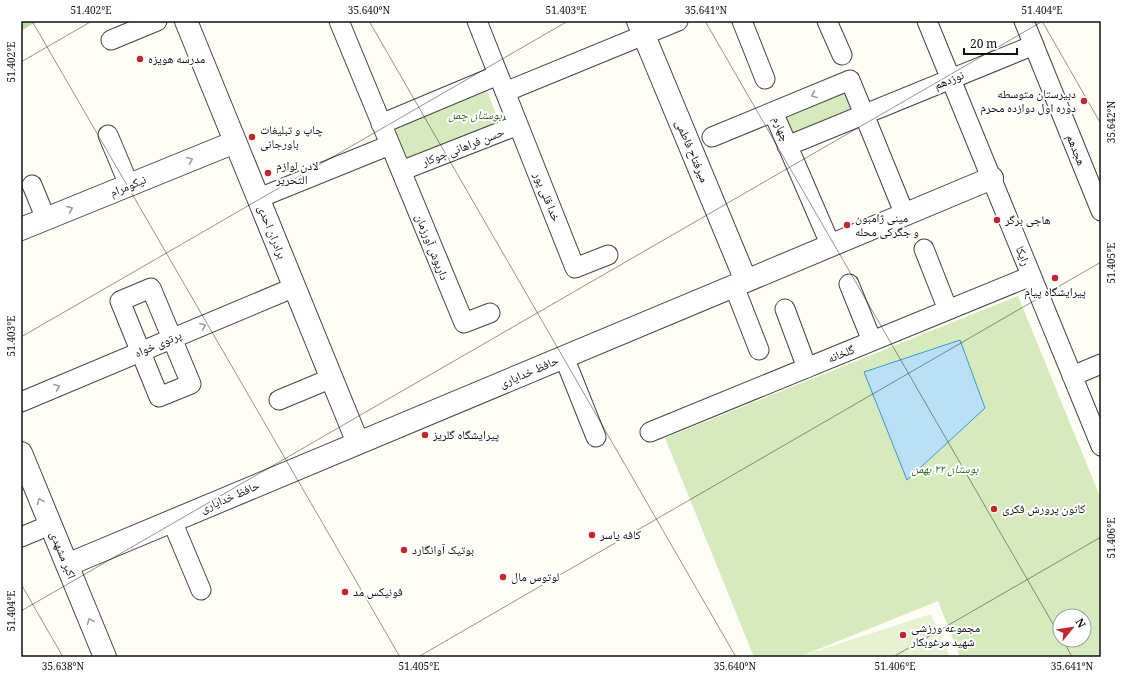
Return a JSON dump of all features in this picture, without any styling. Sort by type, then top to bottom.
[{"type":"street","points":[[111,40],[157,21]]},
{"type":"street","name":"برادران احدی","points":[[186,21],[358,443]]},
{"type":"street","points":[[339,21],[401,171]]},
{"type":"street","name":"حسن فراهانی جوکار","points":[[401,171],[518,125],[476,21]]},
{"type":"street","points":[[382,124],[502,83],[641,28],[678,21]]},
{"type":"street","points":[[742,21],[765,79]]},
{"type":"street","points":[[827,21],[842,55]]},
{"type":"street","name":"رایکا","points":[[927,21],[1101,446]]},
{"type":"street","name":"هجدهم","points":[[1024,21],[1101,211]]},
{"type":"street","name":"میرفتاح فاطمی","points":[[641,28],[740,284]]},
{"type":"street","name":"نوزدهم","points":[[864,114],[1034,45]]},
{"type":"street","name":"چهارم","points":[[850,80],[864,114],[787,146],[773,112],[850,80]]},
{"type":"street","points":[[712,137],[773,112]]},
{"type":"street","points":[[864,114],[905,215]]},
{"type":"street","name":"خدا قلی پور","points":[[518,125],[575,268],[608,255]]},
{"type":"street","points":[[108,135],[129,185]]},
{"type":"street","name":"نیکومرام","points":[[21,229],[235,142]]},
{"type":"street","points":[[258,198],[390,145]]},
{"type":"street","points":[[787,146],[831,246]]},
{"type":"street","name":"داریوش آورزمان","points":[[401,171],[464,323],[490,313]]},
{"type":"street","name":"حافظ خدایاری","points":[[67,565],[992,178]]},
{"type":"street","points":[[32,185],[46,219]]},
{"type":"street","points":[[924,249],[948,310]]},
{"type":"street","name":"گلخانه","points":[[650,432],[1032,276]]},
{"type":"street","points":[[740,284],[759,350]]},
{"type":"street","points":[[849,284],[872,341]]},
{"type":"street","name":"پرتوی خواه","points":[[21,402],[295,287]]},
{"type":"street","points":[[151,288],[172,338],[191,384],[160,397],[120,300],[151,288]]},
{"type":"street","points":[[785,308],[807,368]]},
{"type":"street","points":[[564,357],[596,437]]},
{"type":"street","points":[[1072,376],[1101,364]]},
{"type":"street","points":[[279,400],[332,378]]},
{"type":"street","name":"اکبر مشهدی","points":[[21,453],[105,657]]},
{"type":"street","points":[[172,521],[200,590]]},
{"type":"street","points":[[21,537],[50,525]]},
{"type":"green space","points":[[21,21],[37,21],[21,31]]},
{"type":"green space","points":[[846,85],[856,111],[792,137],[782,111]]},
{"type":"green space","name":"بوستان چمن","points":[[487,91],[500,124],[408,161],[395,129]]},
{"type":"green space","name":"بوستان ۲۲ بهمن","points":[[1018,296],[1101,499],[1101,657],[960,657],[938,601],[799,657],[754,657],[665,438]]},
{"type":"green space","name":"مجموعه ورزشی شهید مرغوبکار","points":[[931,614],[950,657],[798,657]]},
{"type":"water","points":[[960,340],[985,408],[907,480],[864,372]]},
{"type":"place","name":"مدرسه هویزه","points":[[140,59]]},
{"type":"place","name":"دبیرستان متوسطه دوره اول دوازده محرم","points":[[1084,101]]},
{"type":"place","name":"چاپ و تبلیغات باورجانی","points":[[252,137]]},
{"type":"place","name":"لادن لوازم التحریر","points":[[268,173]]},
{"type":"place","name":"هاجی برگر","points":[[997,220]]},
{"type":"place","name":"مینی ژامبون و جگرکی محله","points":[[847,225]]},
{"type":"place","name":"پیرایشگاه پیام","points":[[1055,278]]},
{"type":"place","name":"پیرایشگاه گلریز","points":[[425,435]]},
{"type":"place","name":"کانون پرورش فکری","points":[[994,509]]},
{"type":"place","name":"کافه یاسر","points":[[592,535]]},
{"type":"place","name":"بوتیک آوانگارد","points":[[404,550]]},
{"type":"place","name":"لوتوس مال","points":[[503,577]]},
{"type":"place","name":"فونیکس مد","points":[[345,592]]},
{"type":"place","name":"مجموعه ورزشی شهید مرغوبکار","points":[[903,635]]}]
